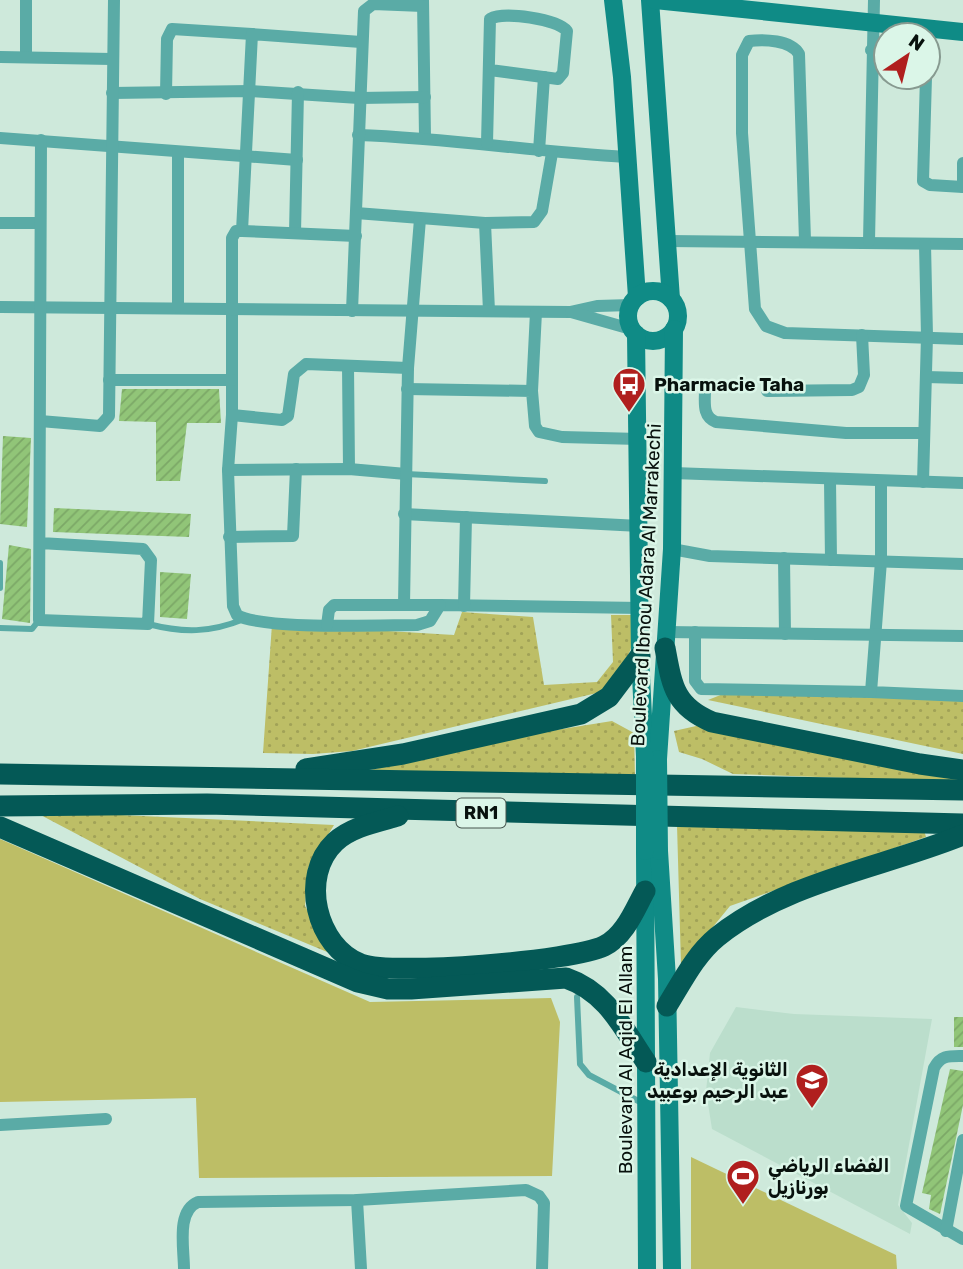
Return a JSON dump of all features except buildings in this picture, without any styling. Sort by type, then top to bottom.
[{"type":"highway","points":[[666,640],[672,683],[681,702],[695,715],[712,722],[919,764],[963,770]]},
{"type":"highway","points":[[214,777],[307,769],[391,756],[581,714],[609,697],[640,656]]},
{"type":"highway","name":"RN1","points":[[0,774],[963,790]]},
{"type":"highway","name":"RN1","points":[[0,806],[208,804],[963,824]]},
{"type":"highway","points":[[414,811],[346,834],[333,844],[322,860],[316,878],[315,903],[323,925],[337,946],[358,963],[381,970],[514,962],[585,953],[607,945],[622,931],[645,891]]},
{"type":"highway","points":[[0,827],[358,982],[388,989],[566,978],[585,985],[604,1000],[646,1062]]},
{"type":"highway","points":[[667,1006],[697,957],[717,937],[758,911],[803,891],[963,835]]},
{"type":"main road","points":[[613,0],[622,77],[634,301],[628,321],[634,332],[652,341],[669,335],[674,328],[677,313],[671,299],[652,0],[872,22]]},
{"type":"main road","points":[[942,30],[963,32]]},
{"type":"main road","points":[[634,301],[654,292],[671,299]]},
{"type":"main road","name":"Boulevard Ibnou Adara Al Marrakechi","points":[[652,757],[666,640],[672,549],[674,328]]},
{"type":"main road","name":"Boulevard Ibnou Adara Al Marrakechi","points":[[634,332],[639,439],[640,656],[652,757]]},
{"type":"main road","points":[[652,757],[652,851]]},
{"type":"main road","name":"Boulevard Al Aqid El Allam","points":[[648,1269],[645,891],[652,851]]},
{"type":"main road","name":"Boulevard Al Aqid El Allam","points":[[652,851],[667,1006],[672,1269]]},
{"type":"street","points":[[26,0],[26,56]]},
{"type":"street","points":[[40,421],[100,426],[109,416],[111,59],[114,0]]},
{"type":"street","points":[[872,21],[874,0]]},
{"type":"street","points":[[352,311],[361,42],[364,11],[370,5],[423,3],[425,137]]},
{"type":"street","points":[[486,144],[490,70],[488,23],[495,16],[505,15],[561,25],[567,32],[561,76],[558,79],[490,70]]},
{"type":"street","points":[[869,241],[872,22]]},
{"type":"street","points":[[166,94],[167,38],[172,29],[361,42]]},
{"type":"street","points":[[242,231],[252,34]]},
{"type":"street","points":[[805,241],[799,54],[793,46],[753,40],[746,44],[742,55],[748,241],[755,309],[766,326],[785,333],[963,339]]},
{"type":"street","points":[[0,57],[111,59]]},
{"type":"street","points":[[539,150],[544,77]]},
{"type":"street","points":[[112,93],[250,91],[359,98],[425,97]]},
{"type":"street","points":[[926,91],[923,181],[930,185],[963,187],[963,163]]},
{"type":"street","points":[[295,233],[298,92]]},
{"type":"street","points":[[358,135],[425,137],[552,153],[626,157]]},
{"type":"street","points":[[0,138],[297,160]]},
{"type":"street","points":[[40,543],[143,549],[149,553],[152,559],[148,624],[39,620],[41,140]]},
{"type":"street","points":[[178,152],[178,307]]},
{"type":"street","points":[[356,213],[525,224],[539,218],[552,153]]},
{"type":"street","points":[[404,605],[407,389],[420,219]]},
{"type":"street","points":[[0,223],[39,223]]},
{"type":"street","points":[[485,223],[489,311]]},
{"type":"street","points":[[356,236],[242,231],[234,234],[231,244],[232,415],[228,470],[233,606],[237,615],[245,619],[327,625],[417,625],[430,621],[440,605]]},
{"type":"street","points":[[668,240],[963,244]]},
{"type":"street","points":[[923,482],[927,336],[925,244]]},
{"type":"street","points":[[0,307],[111,305],[414,312],[570,312],[634,301]]},
{"type":"street","points":[[536,312],[532,391],[535,426],[539,432],[562,437],[639,439]]},
{"type":"street","points":[[570,312],[634,332]]},
{"type":"street","points":[[767,391],[852,390],[859,387],[864,375],[862,335]]},
{"type":"street","points":[[232,415],[282,420],[290,410],[294,374],[298,367],[306,364],[408,368]]},
{"type":"street","points":[[348,366],[349,469]]},
{"type":"street","points":[[926,377],[963,378]]},
{"type":"street","points":[[109,380],[232,380]]},
{"type":"street","points":[[407,389],[532,391]]},
{"type":"street","points":[[705,390],[707,417],[716,422],[846,433],[924,433]]},
{"type":"street","points":[[229,537],[293,536],[296,469]]},
{"type":"street","points":[[228,470],[349,469],[406,474]]},
{"type":"street","points":[[673,473],[963,483]]},
{"type":"street","points":[[830,480],[831,560]]},
{"type":"street","points":[[871,692],[881,561],[881,481]]},
{"type":"street","points":[[404,514],[640,526]]},
{"type":"street","points":[[464,606],[466,517]]},
{"type":"street","points":[[672,549],[710,556],[963,564]]},
{"type":"street","points":[[784,558],[785,634]]},
{"type":"street","points":[[327,625],[329,610],[334,605],[641,608]]},
{"type":"street","points":[[666,640],[695,632],[963,636]]},
{"type":"street","points":[[695,632],[695,681],[701,690],[963,696]]},
{"type":"street","points":[[963,1056],[939,1059],[933,1069],[906,1206],[963,1239]]},
{"type":"street","points":[[0,1125],[106,1119]]},
{"type":"street","points":[[946,1231],[963,1144]]},
{"type":"street","points":[[184,1269],[184,1215],[190,1205],[198,1202],[357,1200],[533,1191],[544,1203],[542,1269]]},
{"type":"street","points":[[357,1200],[361,1269]]},
{"type":"lane","points":[[406,474],[545,481]]},
{"type":"lane","points":[[0,563],[0,588]]},
{"type":"lane","points":[[148,624],[173,631],[208,631],[245,619]]},
{"type":"lane","points":[[0,628],[32,629],[39,620]]},
{"type":"lane","points":[[577,997],[580,1064],[589,1075],[646,1105]]},
{"type":"shaded area","points":[[462,612],[533,617],[544,685],[597,682],[613,662],[611,615],[635,615],[635,627],[631,648],[623,666],[601,692],[352,751],[313,754],[263,753],[272,624],[454,635]]},
{"type":"shaded area","points":[[723,694],[963,699],[963,754],[708,700]]},
{"type":"shaded area","points":[[612,721],[634,733],[635,777],[370,770],[531,734]]},
{"type":"shaded area","points":[[705,724],[963,782],[733,774],[702,759],[679,752],[674,731]]},
{"type":"shaded area","points":[[33,811],[334,825],[308,868],[305,906],[332,954],[200,899]]},
{"type":"shaded area","points":[[677,825],[924,830],[926,837],[730,906],[681,966]]},
{"type":"shaded area","points":[[0,839],[370,1002],[551,998],[560,1022],[552,1176],[199,1178],[196,1098],[0,1102]]},
{"type":"shaded area","name":"الثانوية الإعدادية عبد الرحيم بوعبيد","points":[[736,1007],[794,1014],[932,1019],[898,1205],[912,1223],[910,1234],[712,1129],[706,1091],[710,1053]]},
{"type":"shaded area","name":"الفضاء الرياضي بورنازيل","points":[[691,1157],[896,1255],[897,1269],[691,1269]]},
{"type":"place","name":"Pharmacie Taha","points":[[629,414]]},
{"type":"place","name":"الثانوية الإعدادية عبد الرحيم بوعبيد","points":[[812,1110]]},
{"type":"place","name":"الفضاء الرياضي بورنازيل","points":[[743,1206]]}]
